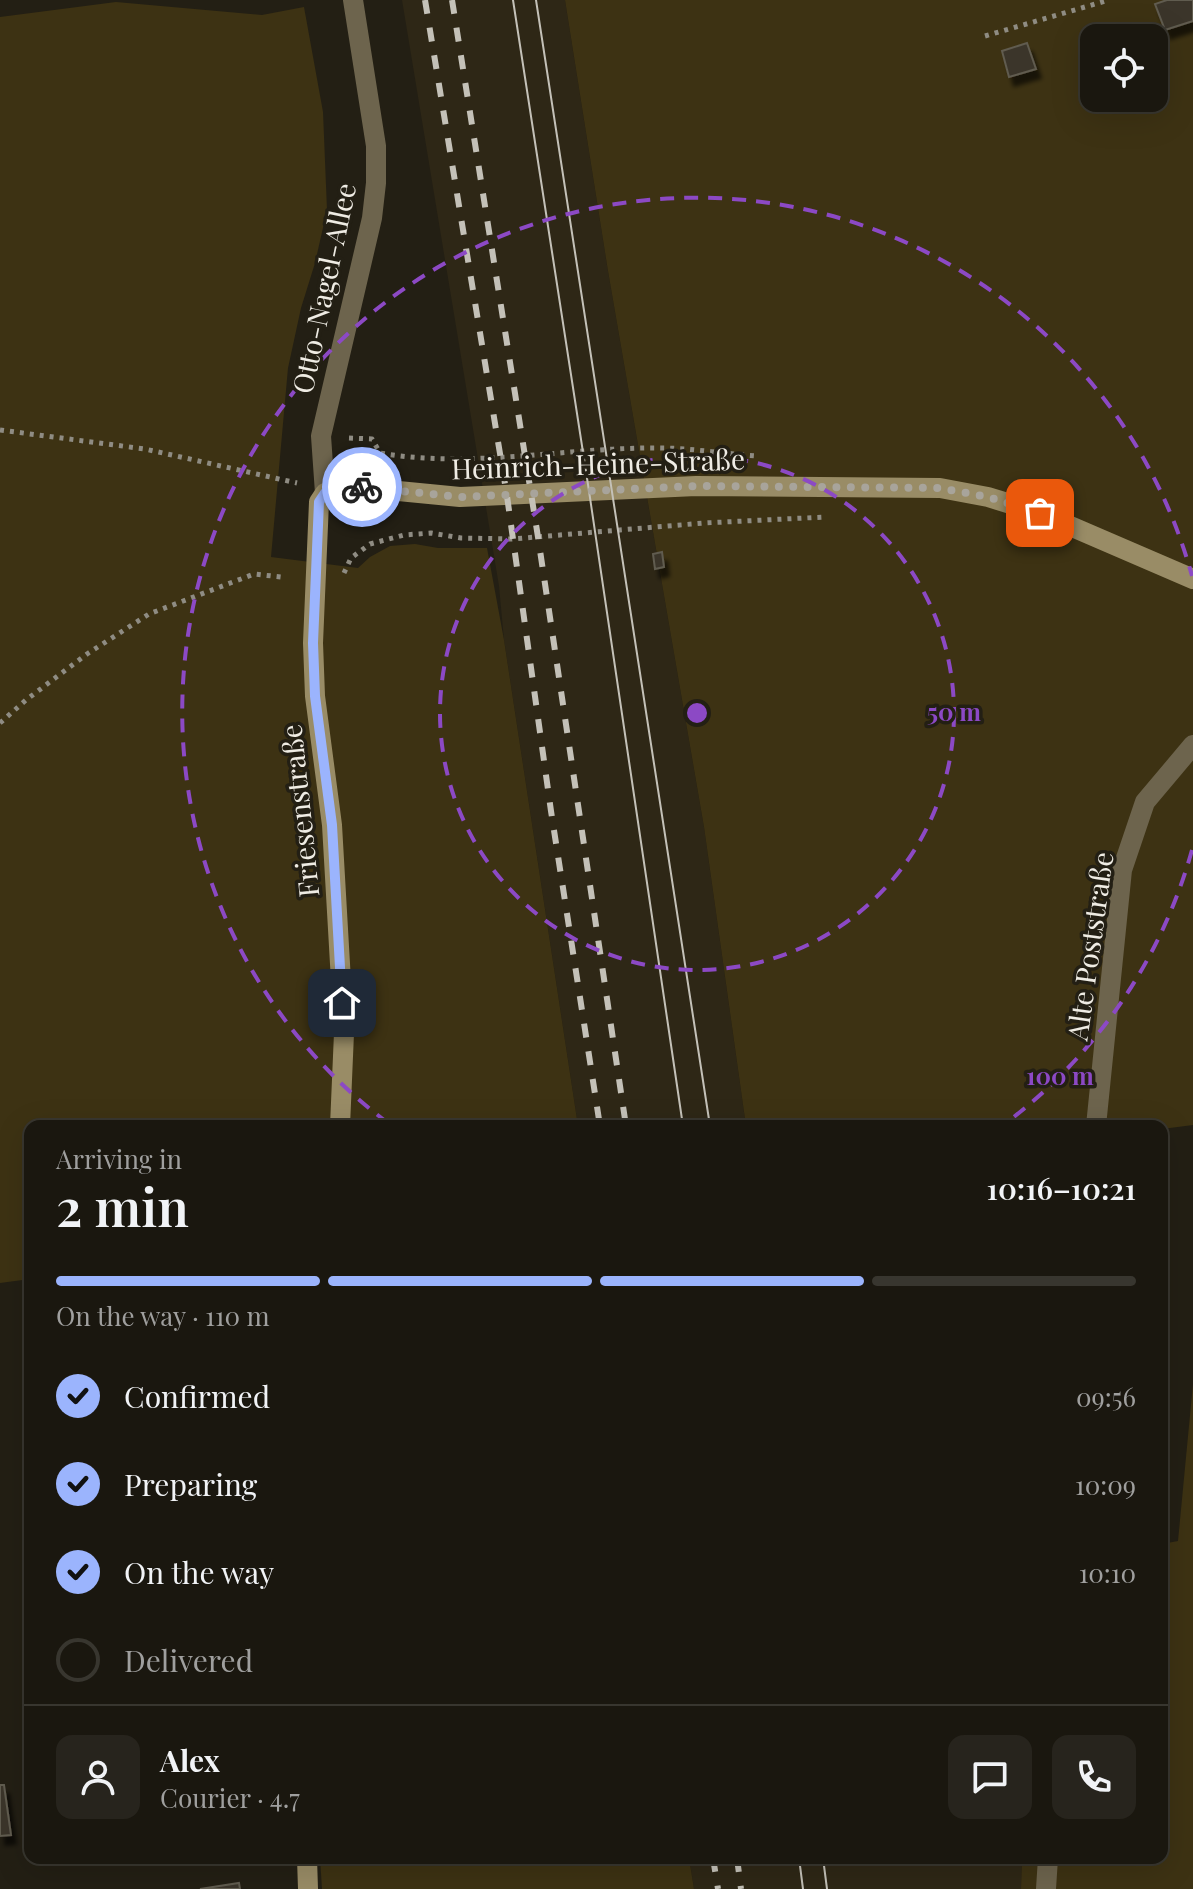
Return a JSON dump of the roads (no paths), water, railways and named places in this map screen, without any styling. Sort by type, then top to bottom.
[{"type":"street","name":"Otto-Nagel-Allee","points":[[325,493],[321,436],[372,218],[376,183],[376,146],[353,0]]},
{"type":"street","name":"Heinrich-Heine-Straße","points":[[325,493],[347,486],[460,497],[696,486],[940,488],[988,497],[1040,513],[1193,579]]},
{"type":"street","name":"Friesenstraße","points":[[325,493],[319,502],[313,643],[315,696],[332,825],[344,1033],[340,1120]]},
{"type":"street","name":"Alte Poststraße","points":[[1097,1120],[1122,870],[1145,802],[1193,745]]},
{"type":"street","points":[[307,1864],[308,1889]]},
{"type":"street","points":[[1046,1889],[1048,1864]]},
{"type":"tram line","points":[[513,0],[682,1120]]},
{"type":"tram line","points":[[536,0],[709,1120]]},
{"type":"tram line","points":[[800,1864],[803,1889]]},
{"type":"tram line","points":[[824,1864],[827,1889]]},
{"type":"railway","points":[[425,0],[507,496],[551,811],[599,1120]]},
{"type":"railway","points":[[452,0],[538,537],[625,1120]]},
{"type":"railway","points":[[714,1864],[718,1889]]},
{"type":"railway","points":[[738,1864],[741,1889]]}]
